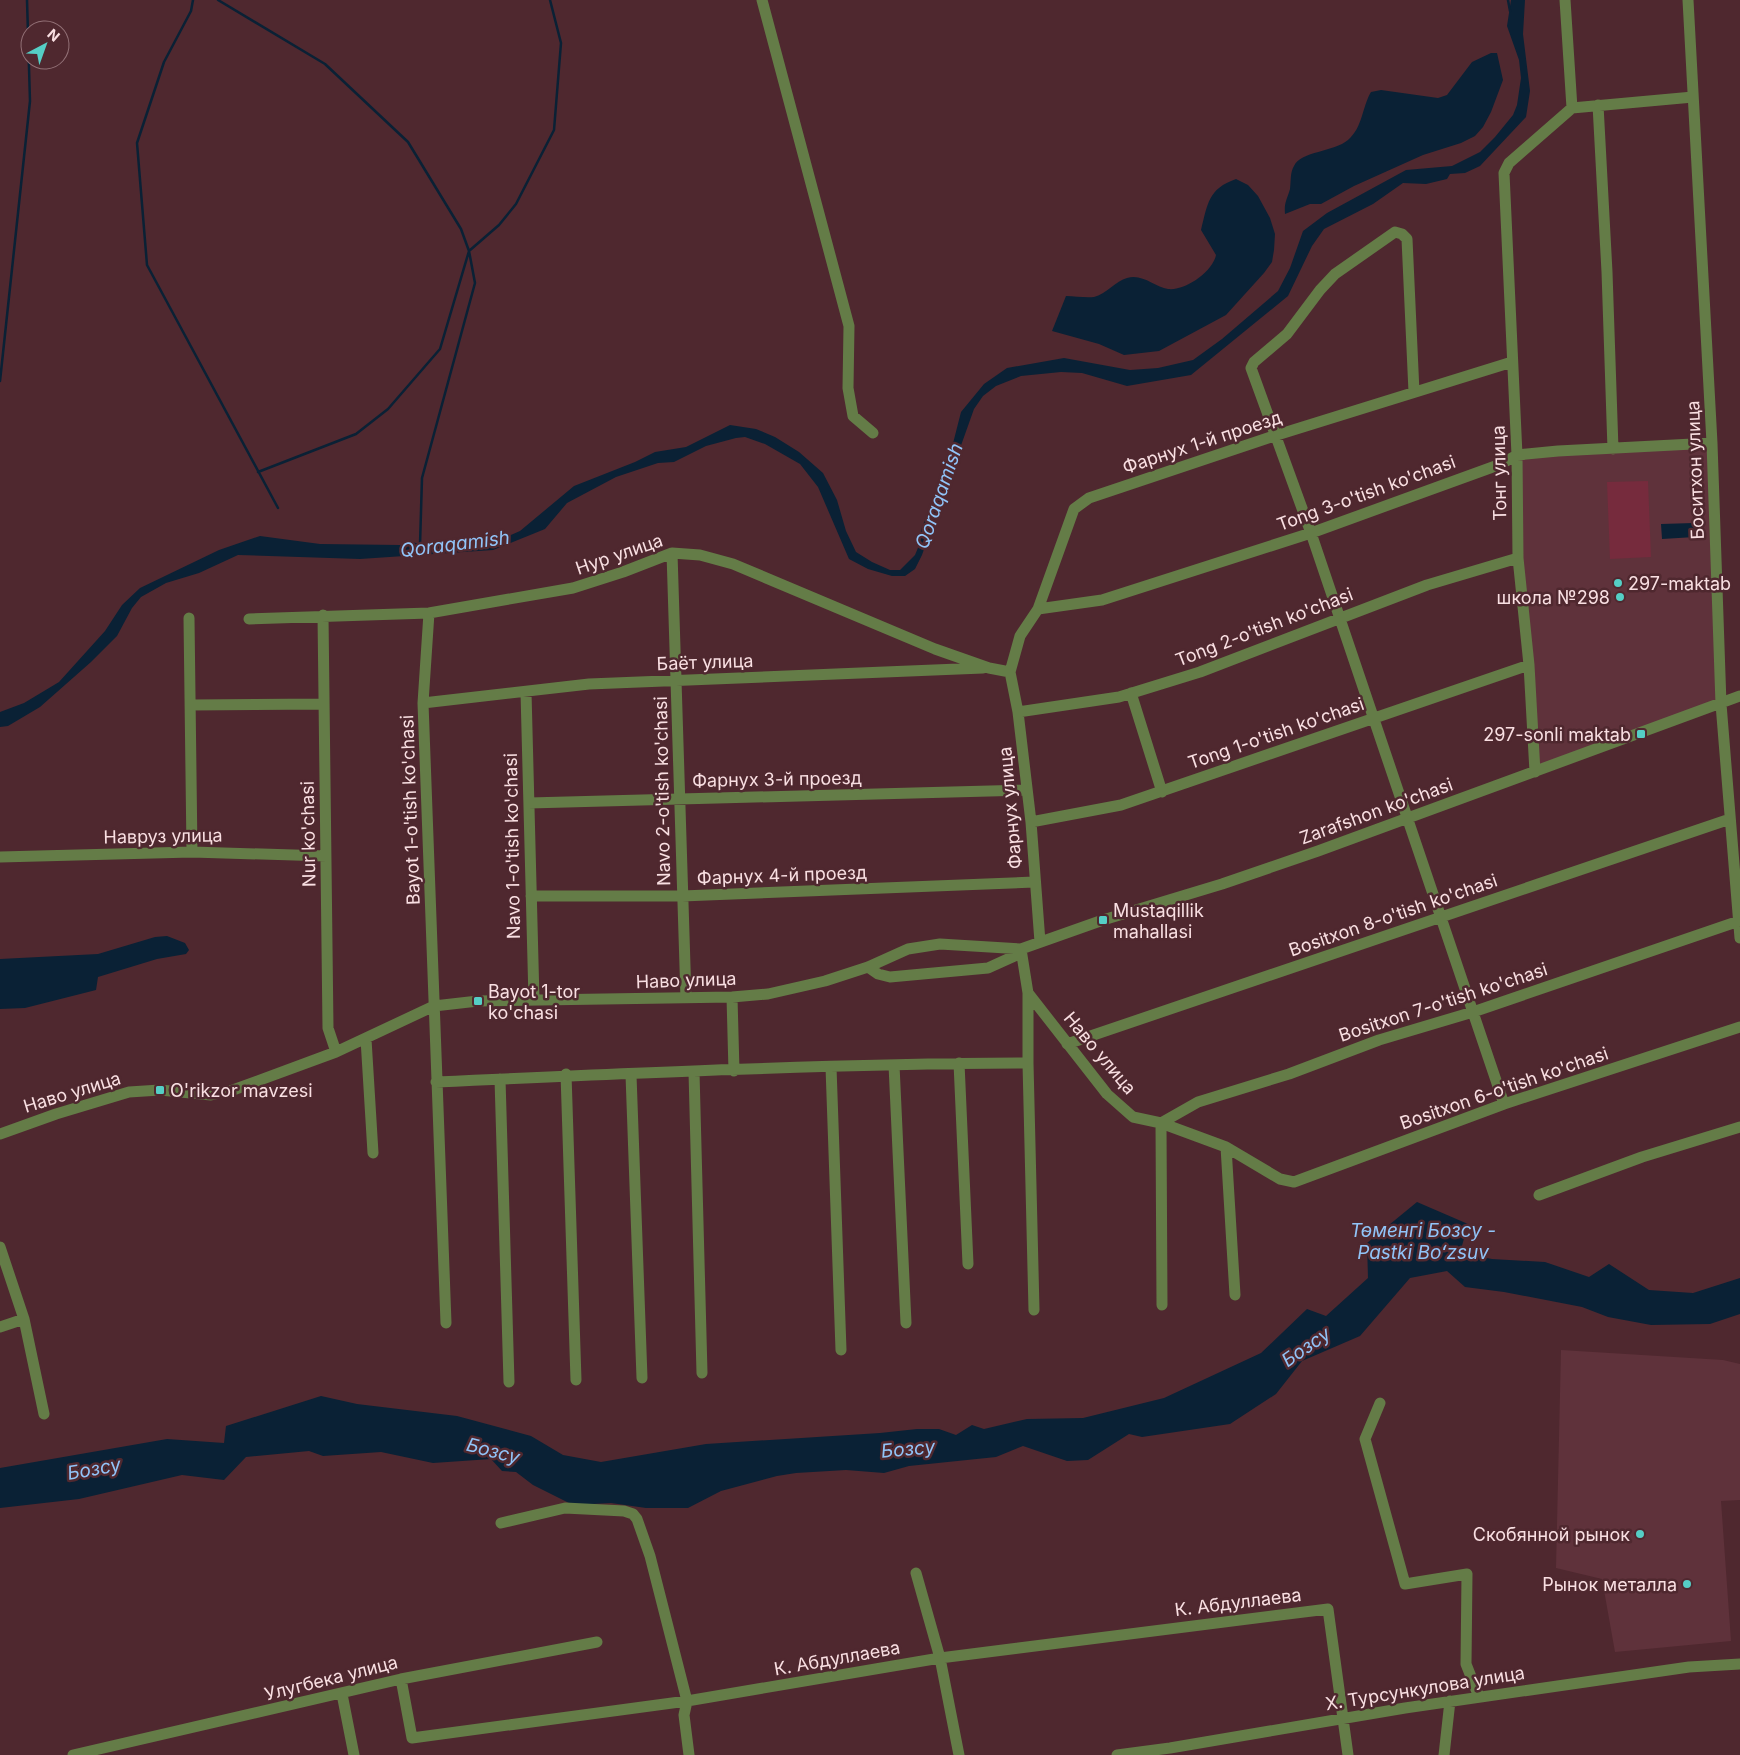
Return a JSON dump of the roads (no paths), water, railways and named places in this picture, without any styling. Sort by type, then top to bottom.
[{"type":"street","points":[[762,0],[849,326],[848,388],[853,416],[873,433]]},
{"type":"street","points":[[1565,0],[1572,108],[1693,97]]},
{"type":"street","name":"Боситхон улица","points":[[1688,0],[1712,443],[1722,704],[1740,938]]},
{"type":"street","points":[[1598,105],[1607,272],[1613,450]]},
{"type":"street","name":"Тонг улица","points":[[1535,772],[1530,665],[1518,558],[1517,455],[1504,173],[1509,163],[1572,108]]},
{"type":"street","points":[[1414,392],[1407,239],[1402,234],[1395,232],[1335,274],[1320,290],[1288,334],[1254,362],[1253,376],[1277,435],[1312,532],[1504,1104]]},
{"type":"street","name":"Фарнух 1-й проезд","points":[[1010,672],[1020,636],[1038,609],[1074,509],[1089,498],[1277,435],[1512,362]]},
{"type":"street","name":"Tong 3-o'tish ko'chasi","points":[[1038,609],[1102,600],[1312,532],[1501,464],[1517,455],[1712,443]]},
{"type":"street","name":"Нур улица","points":[[249,619],[429,613],[573,588],[623,572],[672,553],[700,554],[733,564],[935,649],[989,668],[1010,672]]},
{"type":"street","name":"Navo 2-o'tish ko'chasi","points":[[672,553],[686,998]]},
{"type":"street","name":"Tong 2-o'tish ko'chasi","points":[[1018,712],[1131,693],[1200,672],[1339,617],[1427,585],[1518,558]]},
{"type":"street","name":"Bayot 1-o'tish ko'chasi","points":[[429,613],[423,703],[446,1323]]},
{"type":"street","name":"Nur ko'chasi","points":[[324,615],[328,1028],[336,1052]]},
{"type":"street","points":[[189,618],[192,852]]},
{"type":"street","name":"Tong 1-o'tish ko'chasi","points":[[1031,822],[1121,805],[1373,717],[1530,665]]},
{"type":"street","name":"Баёт улица","points":[[423,703],[589,684],[989,668]]},
{"type":"street","name":"Фарнух улица","points":[[1010,672],[1018,712],[1031,822],[1040,942]]},
{"type":"street","name":"Navo 1-o'tish ko'chasi","points":[[526,692],[534,1000]]},
{"type":"street","points":[[1131,693],[1162,792]]},
{"type":"street","name":"Zarafshon ko'chasi","points":[[868,967],[878,974],[890,977],[988,968],[1040,942],[1104,920],[1222,884],[1535,772],[1740,696]]},
{"type":"street","points":[[190,705],[324,704]]},
{"type":"street","name":"Фарнух 3-й проезд","points":[[529,803],[1026,790]]},
{"type":"street","name":"Bositxon 8-o'tish ko'chasi","points":[[1067,1044],[1730,819]]},
{"type":"street","name":"Навруз улица","points":[[0,857],[192,852],[326,856]]},
{"type":"street","name":"Фарнух 4-й проезд","points":[[531,896],[682,896],[1034,882]]},
{"type":"street","name":"Bositxon 7-o'tish ko'chasi","points":[[1161,1123],[1198,1102],[1288,1074],[1379,1040],[1473,1012],[1739,921]]},
{"type":"street","name":"Наво улица","points":[[0,1134],[56,1114],[129,1092],[160,1090],[211,1095],[233,1090],[336,1052],[434,1006],[478,1001],[732,997],[768,994],[825,981],[868,967],[908,950],[940,944],[1021,951],[1028,994],[1107,1094],[1133,1117],[1161,1123],[1226,1147],[1280,1179]]},
{"type":"street","points":[[1028,994],[1034,1310]]},
{"type":"street","points":[[732,997],[734,1071]]},
{"type":"street","name":"Bositxon 6-o'tish ko'chasi","points":[[1280,1179],[1294,1182],[1504,1104],[1740,1026]]},
{"type":"street","points":[[366,1039],[373,1153]]},
{"type":"street","points":[[436,1082],[566,1074],[630,1075],[959,1063],[1028,1063]]},
{"type":"street","points":[[959,1063],[968,1264]]},
{"type":"street","points":[[894,1065],[906,1323]]},
{"type":"street","points":[[831,1067],[841,1350]]},
{"type":"street","points":[[694,1072],[702,1373]]},
{"type":"street","points":[[566,1074],[576,1380]]},
{"type":"street","points":[[630,1075],[642,1378]]},
{"type":"street","points":[[500,1079],[509,1382]]},
{"type":"street","points":[[1161,1123],[1162,1305]]},
{"type":"street","points":[[1539,1195],[1642,1157],[1740,1127]]},
{"type":"street","points":[[1226,1147],[1236,1296]]},
{"type":"street","points":[[0,1247],[3,1262],[24,1319],[44,1414]]},
{"type":"street","points":[[0,1327],[24,1319]]},
{"type":"street","points":[[1380,1403],[1365,1439],[1405,1584],[1467,1574],[1466,1664],[1479,1697]]},
{"type":"street","points":[[502,1523],[565,1508],[624,1511],[633,1514],[638,1519],[650,1556],[687,1701],[684,1714],[689,1755]]},
{"type":"street","points":[[916,1573],[940,1658],[959,1755]]},
{"type":"street","name":"К. Абдуллаева","points":[[402,1679],[412,1738],[687,1701],[940,1658],[1328,1609],[1343,1718]]},
{"type":"street","name":"Улугбека улица","points":[[74,1755],[129,1749],[402,1679],[597,1642]]},
{"type":"street","name":"Х. Турсункулова улица","points":[[1117,1755],[1170,1752],[1343,1718],[1450,1701],[1689,1667],[1740,1664]]},
{"type":"street","points":[[342,1694],[354,1755]]},
{"type":"street","points":[[1444,1755],[1450,1701]]},
{"type":"street","points":[[1343,1718],[1348,1755]]},
{"type":"water","name":"Qoraqamish","points":[[1511,0],[1525,0],[1523,34],[1530,91],[1526,117],[1480,166],[1465,173],[1450,174],[1447,179],[1426,184],[1403,183],[1373,204],[1324,229],[1312,246],[1288,296],[1191,375],[1127,386],[1082,373],[1061,372],[1021,376],[996,386],[983,396],[974,409],[922,555],[915,569],[905,576],[892,576],[868,569],[849,559],[818,487],[800,464],[765,444],[745,437],[736,438],[706,446],[674,462],[658,463],[616,477],[567,503],[545,529],[493,550],[360,559],[238,555],[199,573],[166,583],[141,597],[132,608],[117,636],[40,707],[8,726],[0,727],[0,712],[24,703],[59,682],[105,631],[122,605],[140,588],[219,550],[260,536],[320,544],[400,545],[411,542],[431,546],[506,537],[520,531],[574,486],[655,452],[686,447],[730,425],[756,429],[775,437],[799,452],[823,473],[837,500],[846,531],[856,552],[890,570],[900,570],[915,555],[920,543],[921,530],[948,463],[961,412],[984,384],[1007,368],[1064,358],[1130,370],[1158,368],[1193,360],[1222,339],[1278,291],[1290,268],[1303,231],[1327,213],[1406,170],[1452,166],[1480,152],[1513,115],[1517,105],[1521,78],[1519,60],[1507,26]]},
{"type":"water","points":[[1491,53],[1497,53],[1503,80],[1491,112],[1483,127],[1475,136],[1461,143],[1423,155],[1354,186],[1321,204],[1310,204],[1285,214],[1285,204],[1294,166],[1303,157],[1335,147],[1348,140],[1357,129],[1371,92],[1381,90],[1438,98],[1447,95],[1472,62]]},
{"type":"water","points":[[1236,179],[1248,185],[1258,196],[1270,218],[1275,234],[1274,250],[1272,262],[1264,273],[1226,315],[1159,351],[1124,355],[1099,344],[1052,331],[1066,296],[1094,297],[1119,282],[1133,277],[1138,277],[1168,289],[1183,287],[1198,279],[1210,267],[1216,255],[1201,230],[1208,205],[1214,192]]},
{"type":"water","points":[[1694,523],[1695,537],[1662,539],[1661,524]]},
{"type":"water","points":[[167,936],[185,943],[189,950],[186,954],[157,959],[98,977],[96,990],[25,1008],[0,1009],[0,959],[98,954],[155,937]]},
{"type":"water","name":"Төменгі Бозсу - Pastki Boʻzsuv","points":[[1417,1202],[1468,1224],[1460,1253],[1492,1259],[1545,1262],[1589,1277],[1609,1264],[1649,1290],[1693,1293],[1740,1278],[1740,1314],[1710,1324],[1651,1325],[1608,1317],[1582,1307],[1504,1292],[1465,1287],[1447,1271],[1410,1278],[1360,1336],[1302,1361],[1276,1394],[1230,1424],[1142,1437],[1129,1434],[1088,1460],[1067,1461],[1023,1446],[996,1457],[909,1466],[884,1473],[846,1470],[796,1473],[777,1476],[721,1491],[688,1508],[646,1508],[611,1503],[573,1505],[533,1485],[516,1472],[502,1471],[491,1459],[433,1463],[381,1452],[323,1456],[309,1451],[246,1457],[224,1480],[182,1475],[79,1499],[0,1508],[0,1468],[167,1439],[224,1443],[226,1426],[321,1396],[357,1404],[457,1416],[531,1436],[563,1455],[601,1462],[706,1444],[917,1429],[939,1429],[956,1435],[972,1425],[984,1429],[1027,1419],[1083,1418],[1164,1398],[1261,1353],[1307,1309],[1326,1316],[1368,1278],[1367,1243]]},
{"type":"waterway","points":[[0,381],[30,101],[27,0]]},
{"type":"waterway","points":[[193,0],[191,11],[164,62],[137,143],[147,265],[278,508]]},
{"type":"waterway","name":"Qoraqamish","points":[[218,0],[325,64],[408,142],[461,229],[469,251],[475,283],[422,478],[420,545]]},
{"type":"waterway","points":[[258,472],[356,434],[388,409],[440,349],[469,251],[499,225],[516,204],[554,130],[561,43],[550,0]]},
{"type":"waterway","points":[[1508,0],[1510,11]]},
{"type":"place","name":"297-maktab","points":[[1618,583]]},
{"type":"place","name":"школа №298","points":[[1620,597]]},
{"type":"place","name":"297-sonli maktab","points":[[1641,734]]},
{"type":"place","name":"Mustaqillik mahallasi","points":[[1103,920]]},
{"type":"place","name":"Bayot 1-tor ko'chasi","points":[[478,1001]]},
{"type":"place","name":"O'rikzor mavzesi","points":[[160,1090]]},
{"type":"place","name":"Скобянной рынок","points":[[1640,1534]]},
{"type":"place","name":"Рынок металла","points":[[1687,1584]]},
{"type":"water label","name":"Бозсу","points":[[1306,1347]]},
{"type":"water label","name":"Бозсу","points":[[908,1449]]},
{"type":"water label","name":"Бозсу","points":[[493,1451]]},
{"type":"water label","name":"Бозсу","points":[[94,1469]]}]
